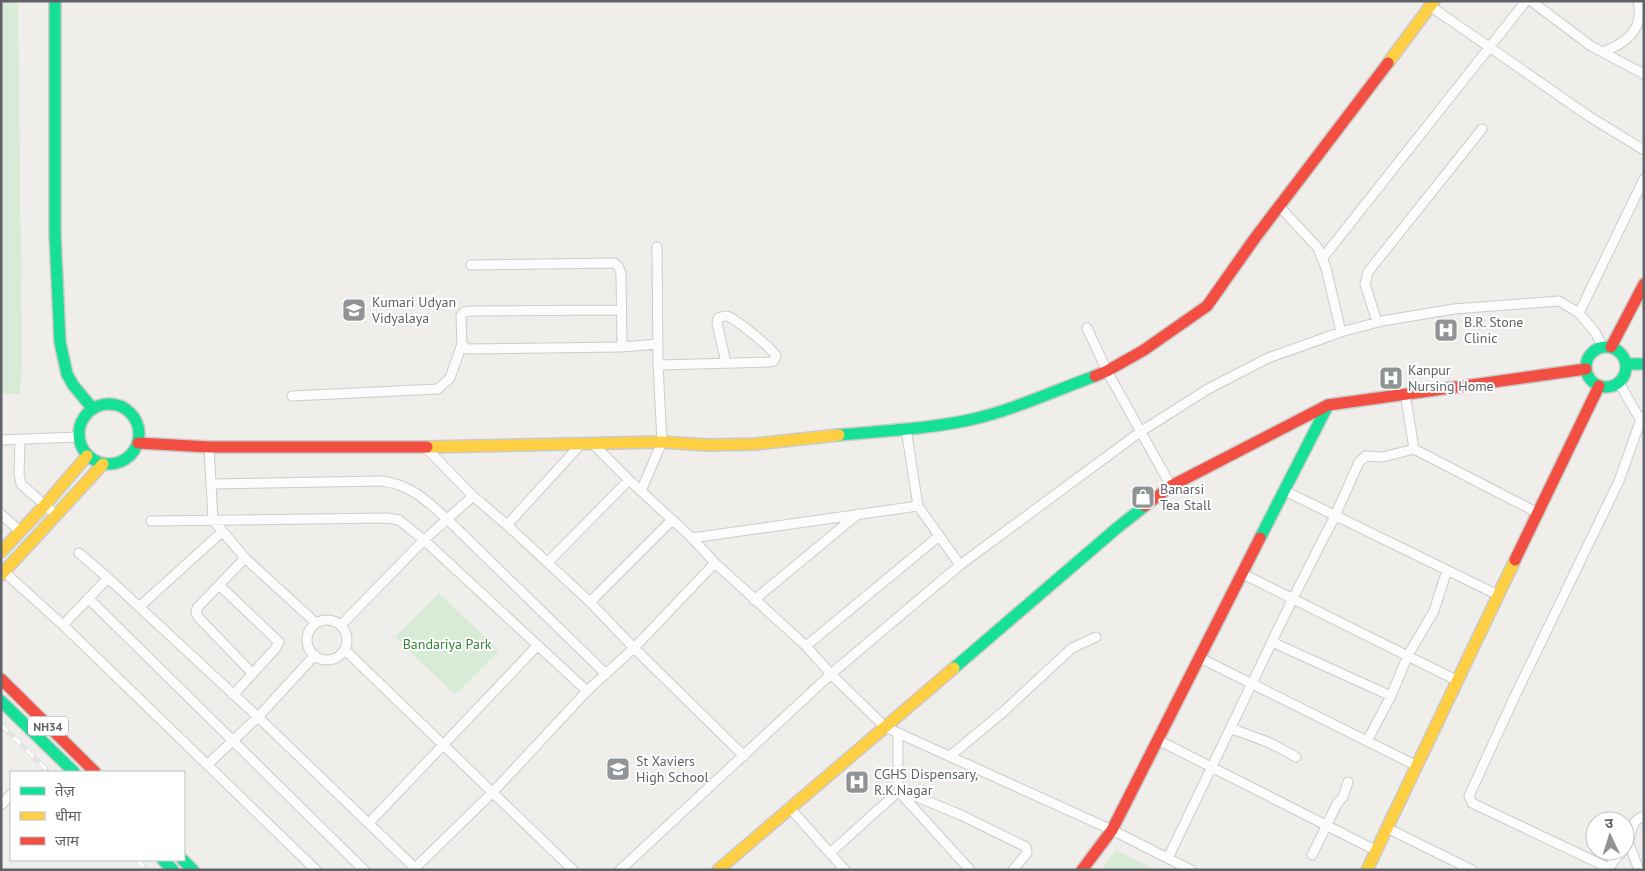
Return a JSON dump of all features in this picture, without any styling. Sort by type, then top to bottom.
[{"type":"main road","points":[[55,1],[55,235],[60,342],[67,374],[73,385],[92,409]]},
{"type":"main road","points":[[138,443],[209,447],[425,447],[662,442],[706,445],[755,444],[906,429],[969,420],[1010,407],[1107,371],[1144,350],[1207,306],[1279,206],[1432,4]]},
{"type":"main road","points":[[1607,347],[1644,284]]},
{"type":"main road","points":[[1607,347],[1622,353],[1626,364],[1625,374],[1619,383],[1610,387],[1599,386],[1590,379],[1586,369],[1587,359],[1594,351],[1607,347]]},
{"type":"main road","points":[[1626,364],[1644,364]]},
{"type":"main road","points":[[718,870],[1117,528],[1172,486],[1328,405],[1586,369]]},
{"type":"main road","points":[[1367,870],[1599,386]]},
{"type":"main road","points":[[113,404],[131,414],[137,423],[139,433],[138,443],[134,451],[120,463],[112,465],[102,464],[87,456],[81,447],[78,437],[81,421],[92,409],[102,405],[113,404]]},
{"type":"main road","points":[[1082,870],[1112,830],[1328,405]]},
{"type":"main road","points":[[1,552],[87,456]]},
{"type":"main road","points":[[2,572],[102,464]]},
{"type":"main road","name":"NH34","points":[[1,679],[94,771]]},
{"type":"main road","name":"NH34","points":[[1,701],[73,771]]},
{"type":"main road","points":[[164,861],[174,870]]},
{"type":"main road","points":[[184,861],[193,870]]},
{"type":"street","points":[[1322,259],[1526,1]]},
{"type":"street","points":[[1531,1],[1591,46],[1644,74]]},
{"type":"street","points":[[1602,52],[1632,37],[1644,14],[1638,1]]},
{"type":"street","points":[[1432,4],[1590,117],[1644,150]]},
{"type":"street","points":[[1377,322],[1365,284],[1368,272],[1482,129]]},
{"type":"street","points":[[1579,313],[1644,179]]},
{"type":"street","points":[[1279,206],[1313,240],[1318,248],[1326,268],[1341,332]]},
{"type":"street","points":[[641,491],[662,442],[658,365],[657,247]]},
{"type":"street","points":[[471,265],[614,263],[620,269],[622,347]]},
{"type":"street","points":[[620,870],[831,674],[960,564],[1140,432],[1208,389],[1268,358],[1341,332],[1377,322],[1454,309],[1559,301],[1579,313],[1607,347]]},
{"type":"street","points":[[292,396],[438,388],[450,378],[462,344],[461,316],[464,312],[621,310]]},
{"type":"street","points":[[658,365],[769,362],[774,361],[776,356],[773,351],[752,334],[729,317],[723,316],[718,318],[717,323],[726,363]]},
{"type":"street","points":[[1087,328],[1107,371],[1172,486]]},
{"type":"street","points":[[462,344],[467,349],[474,350],[622,347],[658,344]]},
{"type":"street","points":[[1609,869],[1472,803],[1469,796],[1514,698],[1619,481],[1642,420],[1619,383]]},
{"type":"street","points":[[1405,393],[1414,449]]},
{"type":"street","points":[[906,429],[918,506],[960,564]]},
{"type":"street","points":[[1,440],[78,437]]},
{"type":"street","points":[[20,439],[19,474],[21,484],[56,515]]},
{"type":"street","points":[[507,525],[581,444]]},
{"type":"street","points":[[593,444],[754,600],[806,646],[831,674],[885,727],[1112,830],[1192,870]]},
{"type":"street","points":[[209,447],[213,520],[244,558],[316,623]]},
{"type":"street","points":[[425,447],[473,496],[590,602],[744,756]]},
{"type":"street","points":[[1168,858],[1363,457],[1382,457],[1414,449],[1538,513]]},
{"type":"street","points":[[548,562],[629,480]]},
{"type":"street","points":[[211,484],[382,481],[402,485],[420,496],[447,519],[606,674]]},
{"type":"street","points":[[1285,491],[1498,595]]},
{"type":"street","points":[[341,625],[424,540],[473,496]]},
{"type":"street","points":[[692,538],[918,506]]},
{"type":"street","points":[[1,514],[20,531]]},
{"type":"street","points":[[754,600],[859,514]]},
{"type":"street","points":[[151,520],[387,518],[398,520],[424,540],[587,691]]},
{"type":"street","points":[[590,602],[672,520]]},
{"type":"street","points":[[139,607],[222,532]]},
{"type":"street","points":[[806,646],[939,536]]},
{"type":"street","points":[[79,554],[108,578],[258,718],[369,823],[414,869],[493,792],[587,691],[634,648],[715,563]]},
{"type":"street","points":[[244,558],[197,608],[196,615],[252,673]]},
{"type":"street","points":[[1368,742],[1408,655],[1434,611],[1447,570]]},
{"type":"street","points":[[2,572],[63,625],[316,870]]},
{"type":"street","points":[[1241,574],[1458,681]]},
{"type":"street","points":[[63,625],[108,578]]},
{"type":"street","points":[[219,585],[278,642],[275,649],[233,695]]},
{"type":"street","points":[[88,598],[364,870]]},
{"type":"street","points":[[324,620],[333,621],[341,625],[348,637],[345,650],[336,658],[325,660],[314,655],[309,648],[307,639],[310,630],[316,623],[324,620]]},
{"type":"street","points":[[950,756],[996,718],[1072,648],[1096,636]]},
{"type":"street","points":[[1272,642],[1390,696]]},
{"type":"street","points":[[369,823],[538,645]]},
{"type":"street","points":[[345,650],[573,870]]},
{"type":"street","points":[[208,764],[258,718],[314,655]]},
{"type":"street","points":[[1200,658],[1417,766]]},
{"type":"street","points":[[1230,728],[1270,743],[1296,758]]},
{"type":"street","points":[[898,733],[898,782],[900,790],[907,802],[970,870]]},
{"type":"street","points":[[1158,740],[1377,851]]},
{"type":"street","points":[[1312,855],[1336,804],[1343,797],[1348,782]]},
{"type":"street","points":[[830,853],[900,790]]},
{"type":"street","points":[[900,790],[961,815],[1026,847],[1027,853],[1013,870]]},
{"type":"street","points":[[1,805],[10,795]]},
{"type":"street","points":[[789,808],[845,870]]},
{"type":"street","points":[[1387,828],[1472,870]]},
{"type":"green space","points":[[1,1],[18,1],[22,354],[20,394],[1,394]]},
{"type":"green space","name":"Bandariya Park","points":[[439,593],[499,651],[455,695],[395,637]]},
{"type":"green space","points":[[1116,850],[1155,870],[1101,870]]},
{"type":"railway","points":[[1,725],[48,771]]},
{"type":"railway","points":[[138,861],[147,870]]},
{"type":"traffic: fast","points":[[55,1],[55,235],[60,342],[67,374],[73,385],[93,409]]},
{"type":"traffic: fast","points":[[1602,347],[1610,347],[1617,350],[1623,356],[1626,367],[1623,378],[1617,384],[1610,387],[1602,387],[1595,384],[1589,378],[1586,371],[1586,363],[1589,356],[1595,350],[1602,347]]},
{"type":"traffic: fast","points":[[1626,364],[1644,364]]},
{"type":"traffic: fast","points":[[839,435],[921,428],[969,420],[1017,406],[1095,376]]},
{"type":"traffic: fast","points":[[103,404],[115,404],[126,409],[134,417],[139,428],[139,434],[137,446],[126,459],[115,464],[103,464],[92,459],[84,451],[79,440],[79,428],[84,417],[92,409],[103,404]]},
{"type":"traffic: fast","points":[[1260,538],[1328,405]]},
{"type":"traffic: fast","points":[[954,668],[1145,506]]},
{"type":"traffic: fast","points":[[1,701],[73,771]]},
{"type":"traffic: fast","points":[[164,861],[173,870]]},
{"type":"traffic: fast","points":[[184,861],[193,870]]},
{"type":"traffic: slow","points":[[1388,63],[1434,1]]},
{"type":"traffic: slow","points":[[427,447],[662,442],[706,445],[755,444],[839,435]]},
{"type":"traffic: slow","points":[[1,552],[87,456]]},
{"type":"traffic: slow","points":[[1,575],[103,464]]},
{"type":"traffic: slow","points":[[1367,870],[1515,560]]},
{"type":"traffic: slow","points":[[718,870],[954,668]]},
{"type":"traffic: jam","points":[[1095,376],[1144,350],[1207,306],[1255,238],[1388,63]]},
{"type":"traffic: jam","points":[[1611,347],[1644,284]]},
{"type":"traffic: jam","points":[[1145,506],[1171,486],[1328,405],[1586,369]]},
{"type":"traffic: jam","points":[[1515,560],[1599,386]]},
{"type":"traffic: jam","points":[[138,443],[209,447],[427,447]]},
{"type":"traffic: jam","points":[[1082,870],[1112,830],[1260,538]]},
{"type":"traffic: jam","points":[[1,679],[94,771]]},
{"type":"place","name":"Kumari Udyan Vidyalaya","points":[[354,310]]},
{"type":"place","name":"B.R. Stone Clinic","points":[[1446,330]]},
{"type":"place","name":"Kanpur Nursing Home","points":[[1391,378]]},
{"type":"place","name":"Banarsi Tea Stall","points":[[1143,497]]},
{"type":"place","name":"St Xaviers High School","points":[[618,769]]},
{"type":"place","name":"CGHS Dispensary, R.K.Nagar","points":[[857,782]]}]
